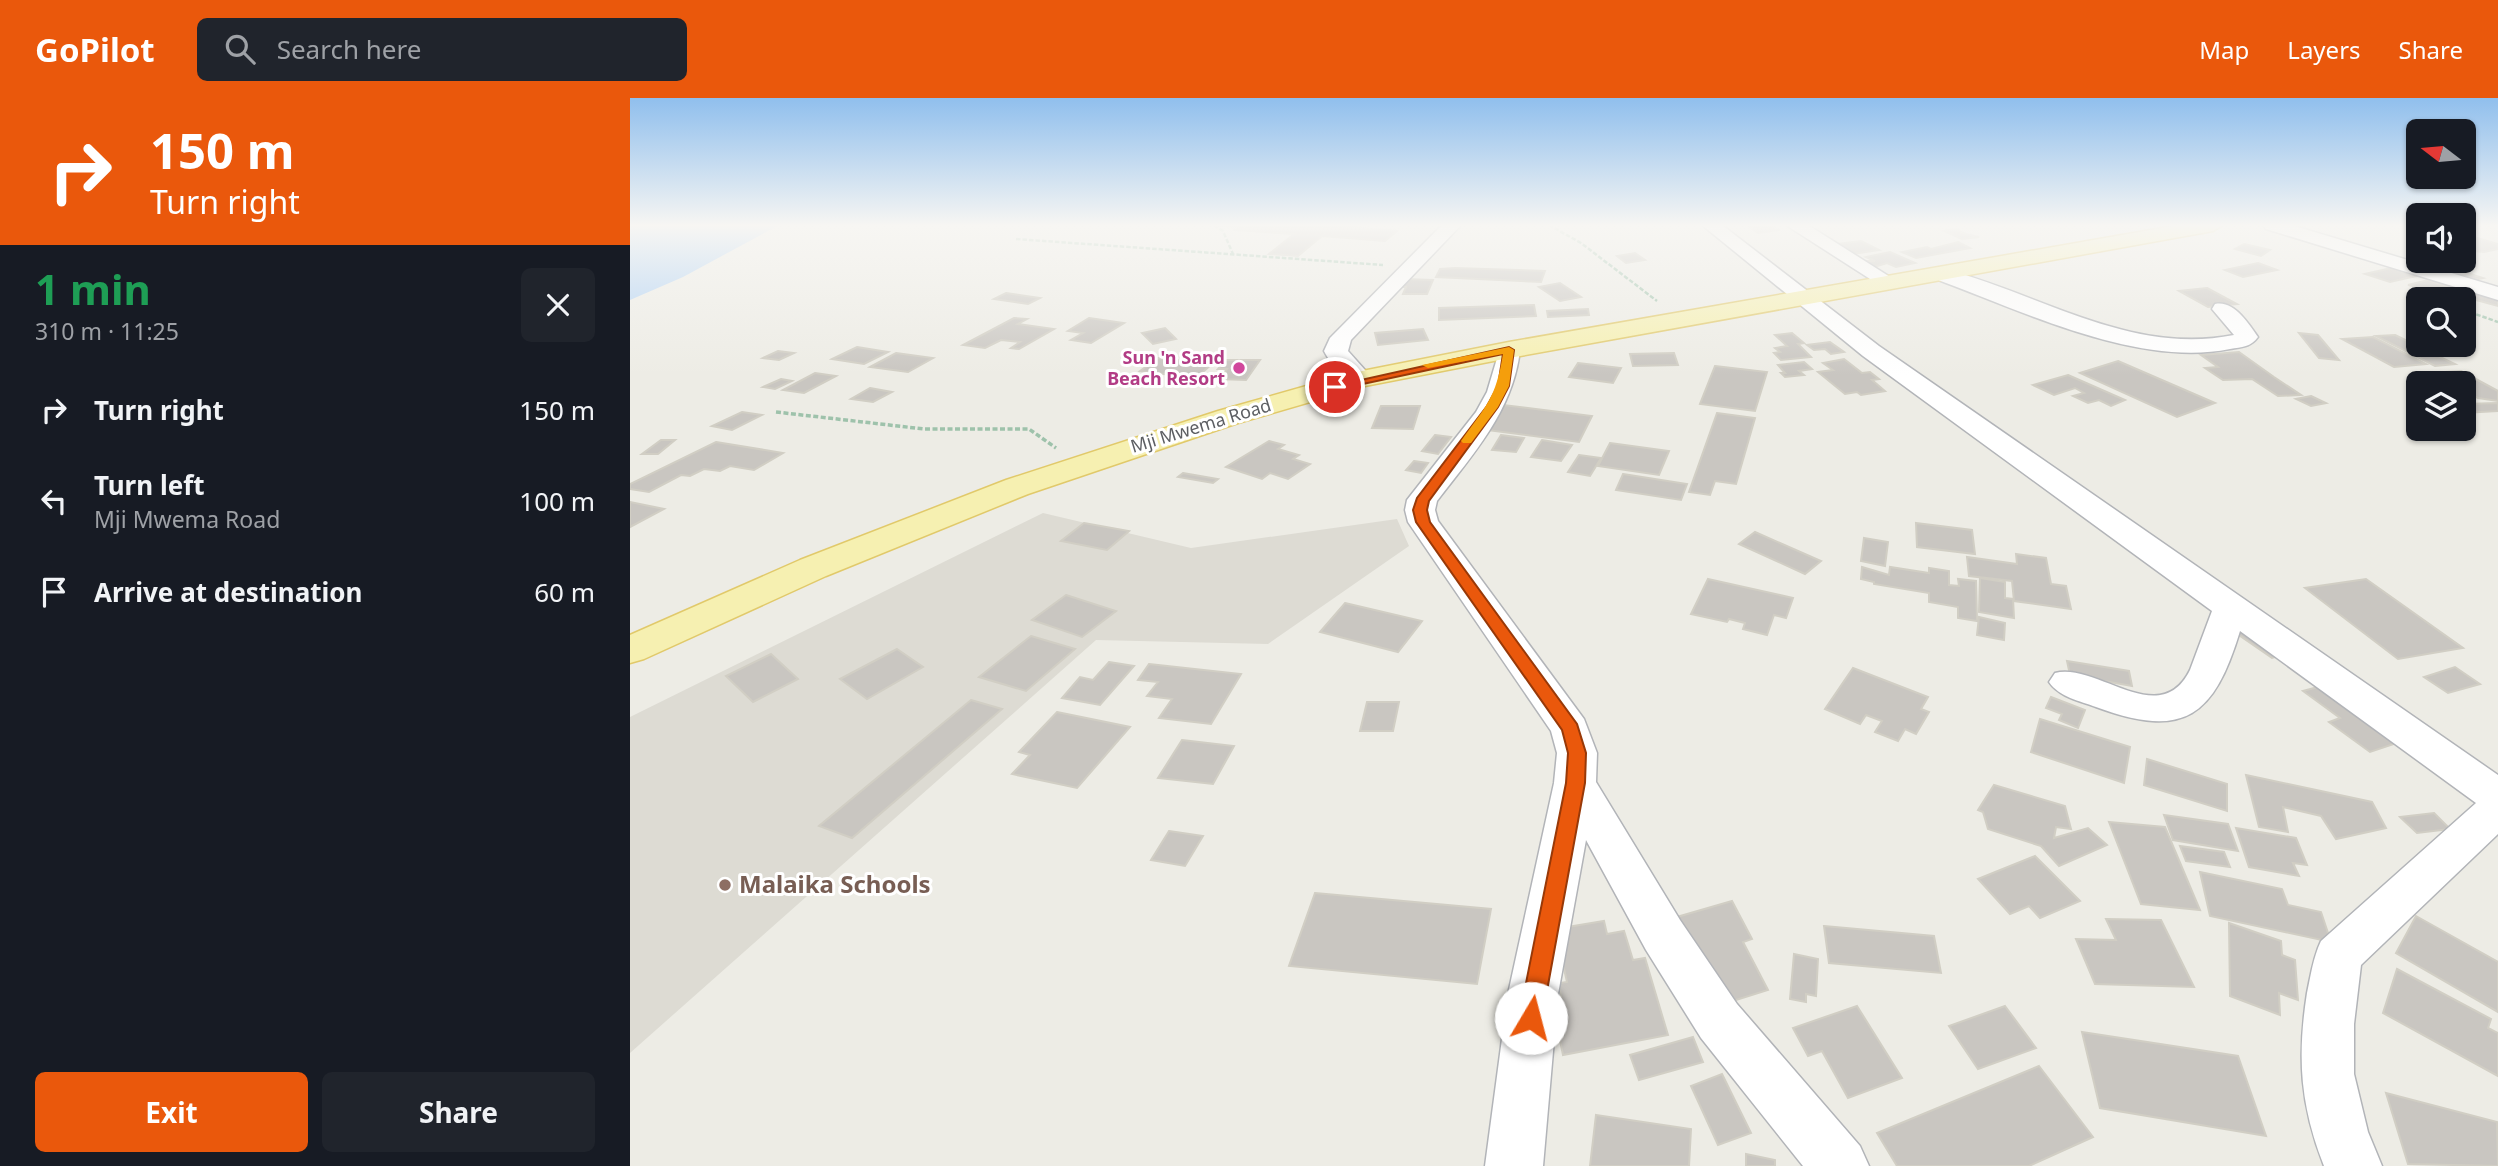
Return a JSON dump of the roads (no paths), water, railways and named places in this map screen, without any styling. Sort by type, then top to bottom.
[{"type":"main road","name":"Mji Mwema Road","points":[[630,650],[813,568],[1079,465],[1228,416],[1362,379],[1509,350],[1935,275]]},
{"type":"street","points":[[1362,379],[1341,361],[1336,351],[1340,338],[1400,275]]},
{"type":"street","points":[[1774,275],[1871,351],[2498,797]]},
{"type":"street","points":[[1876,275],[1888,282]]},
{"type":"street","points":[[1942,275],[2092,329],[2169,348],[2218,345],[2244,340],[2247,337],[2244,330],[2223,309]]},
{"type":"street","points":[[2435,275],[2498,294]]},
{"type":"street","points":[[1509,350],[1503,386],[1492,407],[1422,500],[1420,510],[1423,522],[1570,729],[1577,753],[1575,783],[1534,994],[1514,1166]]},
{"type":"street","points":[[2068,681],[2112,699],[2151,708],[2168,708],[2188,701],[2200,687],[2231,606]]},
{"type":"street","points":[[1575,783],[1663,936],[1719,1021],[1840,1166]]},
{"type":"street","points":[[2353,1166],[2340,1135],[2327,1074],[2328,1024],[2338,956],[2498,808]]},
{"type":"water","points":[[630,275],[687,275],[683,277],[630,300]]},
{"type":"place","name":"Sun 'n Sand Beach Resort","points":[[1239,368]]},
{"type":"place","name":"Malaika Schools","points":[[725,885]]}]
